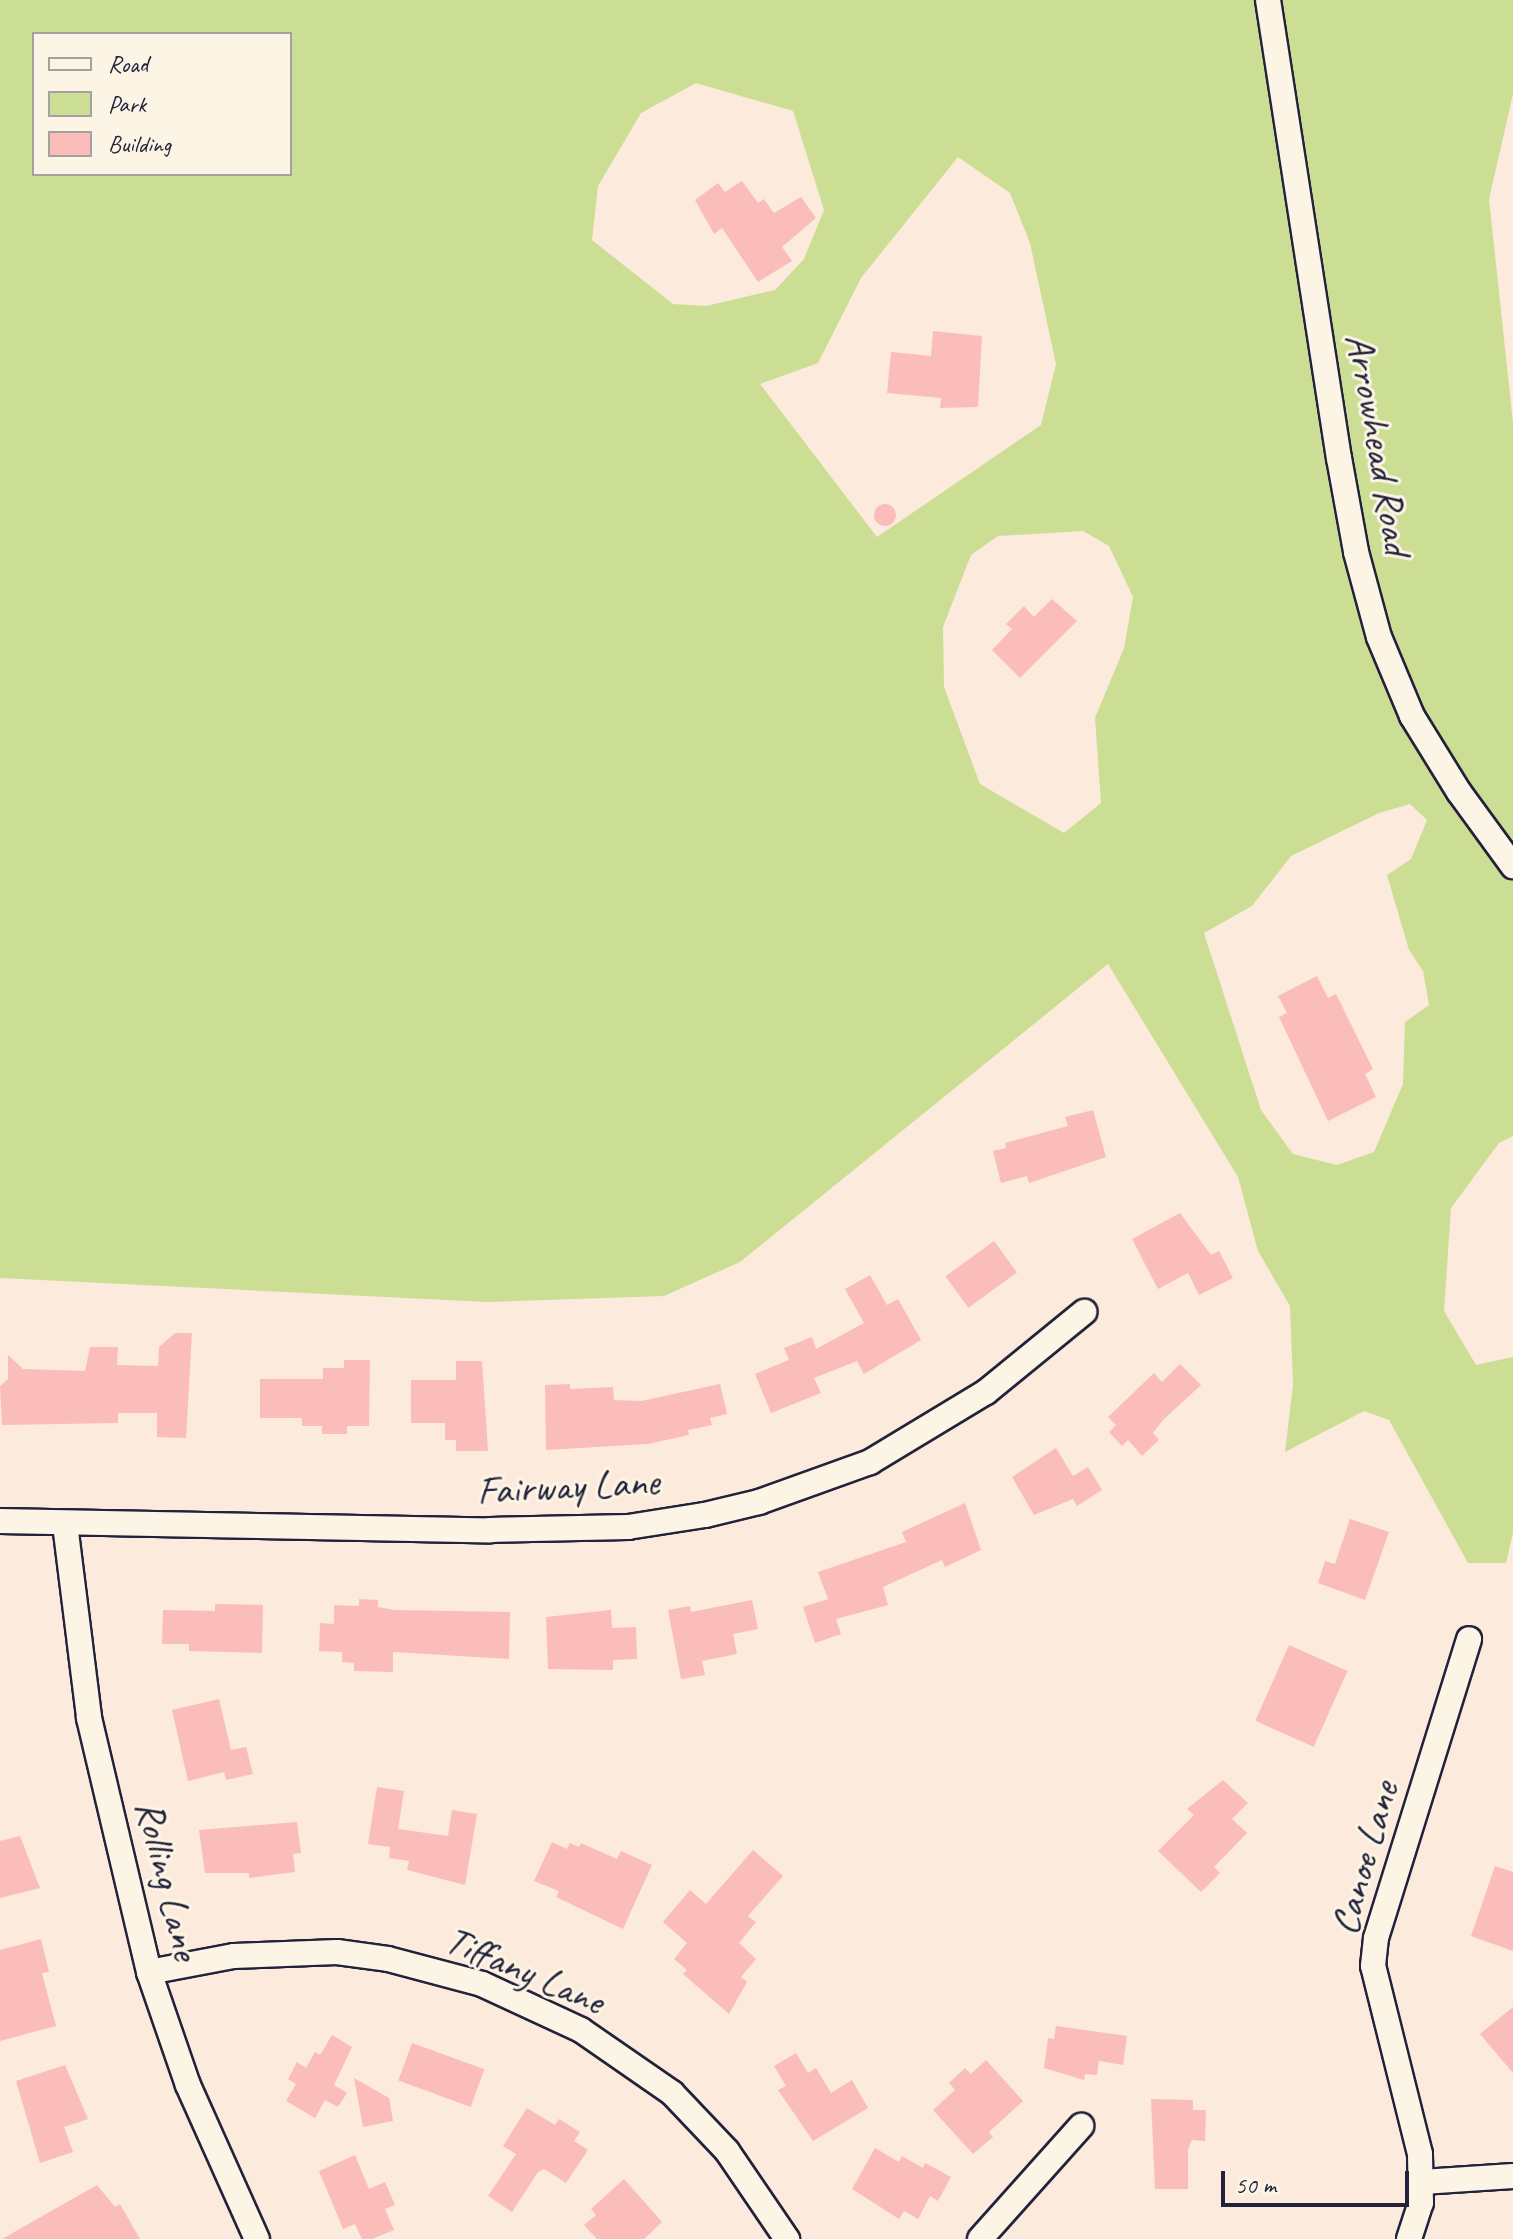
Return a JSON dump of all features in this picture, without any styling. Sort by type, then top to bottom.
[{"type":"street","name":"Arrowhead Road","points":[[1268,0],[1339,458],[1356,552],[1379,637],[1412,716],[1459,792],[1513,866]]},
{"type":"street","name":"Fairway Lane","points":[[0,1521],[582,1529],[705,1515],[759,1502],[870,1462],[986,1392],[1084,1312]]},
{"type":"street","name":"Rolling Lane","points":[[65,1524],[89,1718],[149,1972],[188,2085],[257,2239]]},
{"type":"street","name":"Canoe Lane","points":[[1409,2239],[1418,2220],[1422,2182],[1373,1966],[1376,1938],[1469,1639]]},
{"type":"street","name":"Tiffany Lane","points":[[149,1972],[234,1956],[337,1952],[388,1959],[482,1984],[581,2030],[672,2093],[727,2151],[787,2239]]},
{"type":"street","points":[[980,2239],[1081,2126]]},
{"type":"street","points":[[1422,2182],[1513,2176]]},
{"type":"green space","points":[[0,0],[1513,0],[1513,94],[1489,199],[1513,423],[1513,1136],[1499,1143],[1451,1208],[1444,1311],[1476,1365],[1513,1357],[1513,1533],[1506,1563],[1468,1563],[1389,1420],[1364,1411],[1285,1452],[1293,1385],[1290,1306],[1258,1251],[1238,1177],[1108,964],[740,1262],[664,1296],[487,1302],[0,1278]],"holes":[[[696,83],[793,111],[824,210],[804,259],[775,290],[706,306],[673,304],[592,240],[598,186],[641,113]],[[958,157],[1010,193],[1030,243],[1056,364],[1041,425],[877,537],[760,384],[818,363],[861,278]],[[1083,531],[1109,546],[1133,597],[1124,648],[1095,718],[1101,803],[1064,833],[980,784],[944,687],[943,627],[971,555],[998,536]],[[1410,804],[1427,820],[1411,859],[1387,875],[1409,950],[1423,971],[1429,1005],[1405,1022],[1403,1084],[1374,1152],[1337,1165],[1293,1154],[1261,1110],[1204,933],[1252,906],[1291,856],[1379,813]]]},
{"type":"building","points":[[742,181],[758,203],[764,199],[774,213],[801,197],[816,218],[782,247],[792,261],[758,282],[722,228],[714,234],[695,200],[718,183],[725,192]]},
{"type":"building","points":[[933,331],[982,336],[978,407],[940,408],[941,398],[887,393],[891,352],[931,356]]},
{"type":"building","points":[[885,504],[893,507],[896,515],[893,523],[885,526],[877,523],[874,515],[877,507]]},
{"type":"building","points":[[1052,599],[1077,621],[1020,678],[992,650],[1012,629],[1006,624],[1024,606],[1034,617]]},
{"type":"building","points":[[1317,976],[1328,998],[1336,994],[1373,1069],[1365,1074],[1376,1097],[1328,1121],[1279,1017],[1287,1013],[1278,996]]},
{"type":"building","points":[[1093,1110],[1106,1157],[1029,1183],[1027,1176],[1001,1183],[993,1151],[1006,1148],[1005,1143],[1068,1126],[1065,1117]]},
{"type":"building","points":[[1180,1213],[1211,1255],[1219,1251],[1233,1278],[1199,1295],[1188,1273],[1158,1289],[1132,1239]]},
{"type":"building","points":[[994,1241],[1017,1273],[968,1308],[945,1276]]},
{"type":"building","points":[[870,1275],[887,1305],[898,1299],[921,1340],[864,1374],[857,1361],[814,1378],[821,1393],[771,1413],[755,1374],[789,1360],[784,1348],[812,1337],[816,1349],[864,1323],[845,1289]]},
{"type":"building","points":[[175,1333],[192,1333],[186,1438],[157,1437],[157,1413],[118,1413],[118,1423],[2,1425],[0,1386],[8,1379],[8,1355],[23,1369],[85,1371],[90,1347],[118,1347],[117,1365],[158,1366],[159,1347]]},
{"type":"building","points":[[344,1360],[370,1360],[369,1426],[347,1426],[347,1434],[322,1434],[322,1426],[302,1426],[302,1418],[260,1418],[260,1379],[323,1379],[323,1368],[344,1368]]},
{"type":"building","points":[[456,1361],[482,1361],[488,1451],[456,1451],[456,1440],[445,1440],[445,1423],[411,1423],[411,1380],[456,1380]]},
{"type":"building","points":[[1180,1364],[1201,1385],[1163,1420],[1153,1433],[1159,1440],[1142,1456],[1128,1440],[1122,1446],[1109,1432],[1116,1425],[1108,1417],[1154,1373],[1162,1382]]},
{"type":"building","points":[[570,1384],[570,1389],[613,1387],[614,1400],[641,1401],[720,1384],[727,1414],[710,1418],[712,1425],[688,1430],[689,1435],[648,1444],[546,1450],[545,1385]]},
{"type":"building","points":[[1056,1448],[1073,1476],[1088,1467],[1102,1490],[1077,1506],[1073,1499],[1034,1515],[1012,1477]]},
{"type":"building","points":[[965,1503],[981,1550],[945,1567],[942,1560],[883,1587],[888,1605],[836,1619],[841,1634],[815,1643],[803,1607],[828,1599],[818,1572],[906,1542],[902,1532]]},
{"type":"building","points":[[1350,1519],[1389,1532],[1365,1600],[1318,1583],[1325,1561],[1335,1564]]},
{"type":"building","points":[[359,1599],[378,1600],[378,1607],[395,1610],[510,1612],[509,1659],[393,1652],[393,1672],[354,1671],[354,1663],[342,1662],[342,1652],[319,1651],[320,1623],[334,1624],[334,1605],[359,1606]]},
{"type":"building","points":[[752,1600],[758,1629],[733,1634],[737,1654],[702,1661],[705,1675],[681,1679],[668,1610],[690,1606],[691,1612]]},
{"type":"building","points":[[215,1604],[263,1605],[262,1653],[189,1651],[189,1644],[162,1644],[163,1610],[215,1611]]},
{"type":"building","points":[[611,1610],[612,1628],[636,1627],[637,1659],[613,1660],[613,1670],[548,1669],[546,1617]]},
{"type":"building","points":[[1289,1645],[1347,1671],[1314,1747],[1255,1721]]},
{"type":"building","points":[[219,1699],[231,1750],[246,1747],[253,1774],[226,1780],[224,1772],[188,1781],[172,1710]]},
{"type":"building","points":[[1223,1780],[1248,1803],[1232,1819],[1247,1833],[1214,1867],[1220,1873],[1201,1892],[1158,1851],[1194,1815],[1187,1809]]},
{"type":"building","points":[[377,1787],[404,1791],[398,1829],[448,1836],[452,1810],[477,1814],[465,1885],[407,1870],[409,1861],[389,1858],[390,1847],[368,1844]]},
{"type":"building","points":[[297,1822],[301,1853],[293,1854],[295,1872],[249,1878],[249,1873],[205,1873],[199,1830]]},
{"type":"building","points":[[20,1836],[40,1888],[0,1898],[0,1841]]},
{"type":"building","points":[[552,1842],[567,1849],[570,1843],[579,1847],[581,1843],[617,1859],[621,1851],[652,1865],[623,1929],[556,1897],[559,1891],[534,1881]]},
{"type":"building","points":[[753,1850],[783,1876],[748,1916],[756,1922],[739,1943],[756,1959],[741,1977],[747,1982],[729,2014],[683,1974],[687,1970],[674,1959],[687,1943],[663,1922],[690,1890],[706,1904]]},
{"type":"building","points":[[1495,1866],[1513,1872],[1513,1951],[1471,1936]]},
{"type":"building","points":[[41,1939],[49,1972],[42,1973],[56,2026],[0,2041],[0,1950]]},
{"type":"building","points":[[1513,2007],[1513,2073],[1480,2034]]},
{"type":"building","points":[[1056,2026],[1127,2036],[1123,2065],[1099,2061],[1097,2075],[1085,2074],[1084,2080],[1044,2068],[1048,2038],[1054,2039]]},
{"type":"building","points":[[332,2035],[352,2047],[334,2085],[347,2093],[338,2107],[325,2100],[315,2118],[286,2101],[296,2084],[288,2079],[297,2062],[306,2068],[315,2052],[320,2055]]},
{"type":"building","points":[[412,2043],[484,2069],[471,2107],[398,2081]]},
{"type":"building","points":[[796,2053],[808,2073],[816,2068],[831,2093],[852,2080],[868,2108],[813,2141],[778,2090],[786,2086],[774,2066]]},
{"type":"building","points":[[986,2060],[1023,2101],[989,2132],[993,2137],[973,2154],[933,2110],[955,2090],[949,2083],[965,2068],[971,2074]]},
{"type":"building","points":[[65,2065],[88,2119],[64,2127],[73,2152],[40,2163],[16,2081]]},
{"type":"building","points":[[354,2078],[389,2098],[393,2121],[363,2127]]},
{"type":"building","points":[[1151,2099],[1193,2100],[1193,2110],[1206,2110],[1205,2141],[1192,2140],[1188,2150],[1188,2189],[1155,2189]]},
{"type":"building","points":[[527,2108],[555,2125],[559,2119],[580,2132],[574,2141],[588,2150],[566,2183],[544,2169],[538,2172],[512,2212],[488,2196],[516,2154],[503,2146]]},
{"type":"building","points":[[875,2148],[899,2162],[902,2156],[923,2168],[925,2163],[951,2177],[938,2201],[930,2196],[918,2219],[904,2211],[899,2219],[852,2189]]},
{"type":"building","points":[[355,2155],[369,2189],[385,2182],[395,2205],[385,2209],[394,2230],[372,2239],[362,2239],[355,2224],[343,2229],[319,2171]]},
{"type":"building","points":[[624,2179],[662,2222],[644,2239],[597,2239],[584,2225],[596,2215],[591,2209]]},
{"type":"building","points":[[97,2185],[115,2207],[120,2204],[140,2239],[2,2239]]}]
